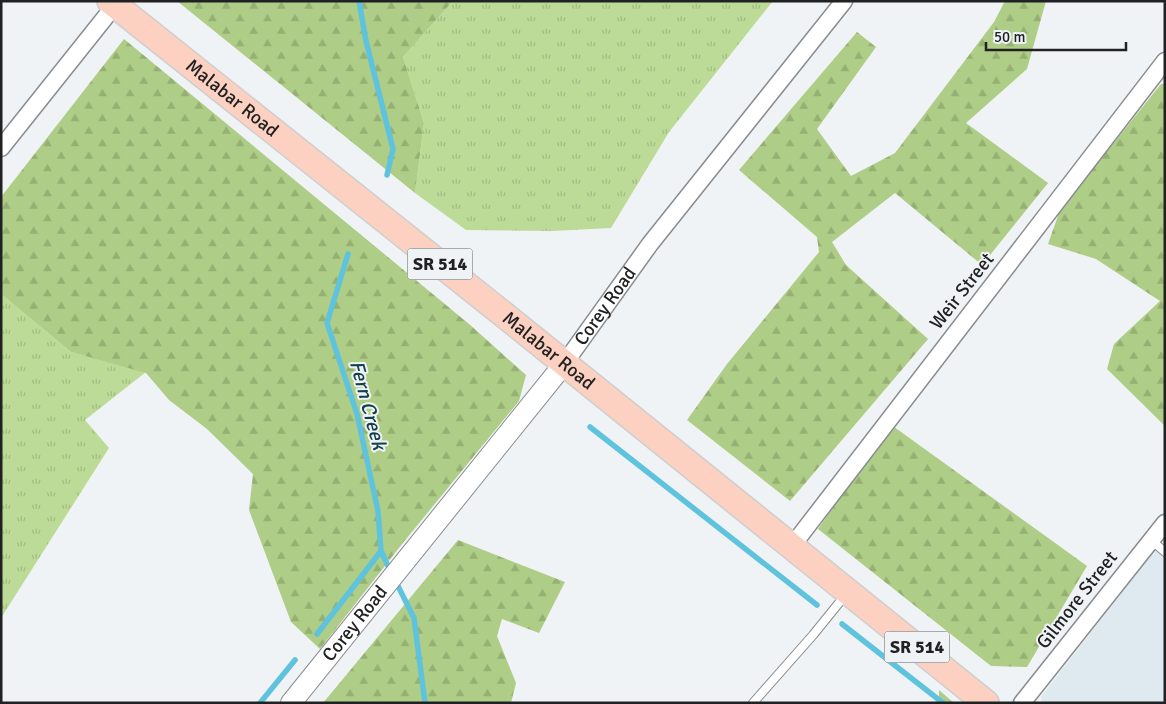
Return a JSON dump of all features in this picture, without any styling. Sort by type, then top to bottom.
[{"type":"main road","name":"Malabar Road","points":[[113,3],[986,703]]},
{"type":"street","name":"Corey Road","points":[[291,703],[564,364],[650,244],[844,1]]},
{"type":"street","points":[[1,148],[113,3]]},
{"type":"street","name":"Weir Street","points":[[792,546],[1165,61]]},
{"type":"street","name":"Gilmore Street","points":[[1022,703],[1165,523]]},
{"type":"lane","points":[[1151,540],[1165,552]]},
{"type":"lane","points":[[753,703],[813,636],[848,592]]},
{"type":"shaded area","points":[[1165,537],[1165,703],[1042,703],[1041,697]]},
{"type":"green space","points":[[177,1],[453,1],[403,57],[424,123],[415,193]]},
{"type":"green space","points":[[453,1],[773,1],[669,132],[611,228],[552,231],[466,230],[415,193],[424,123],[403,57]]},
{"type":"green space","points":[[1005,1],[1046,1],[1027,69],[966,123],[1048,183],[982,265],[895,193],[832,242],[846,265],[928,339],[790,501],[687,420],[727,364],[819,252],[817,237],[739,170],[857,32],[876,47],[817,129],[851,176],[895,153],[994,22]]},
{"type":"green space","points":[[124,39],[469,324],[526,375],[519,401],[402,544],[320,649],[291,622],[249,510],[253,474],[207,429],[169,400],[146,373],[71,352],[1,294],[1,197]]},
{"type":"green space","points":[[1161,84],[1165,84],[1165,426],[1107,369],[1114,344],[1160,301],[1096,259],[1048,244],[1060,210]]},
{"type":"green space","points":[[1,294],[71,352],[146,372],[85,420],[109,448],[1,618]]},
{"type":"green space","points":[[890,424],[1087,566],[1027,667],[991,666],[818,529]]},
{"type":"green space","points":[[458,540],[565,582],[539,633],[502,619],[497,636],[516,683],[511,703],[323,703]]},
{"type":"green space","points":[[939,690],[954,703],[939,703]]},
{"type":"waterway","name":"Fern Creek","points":[[359,1],[366,41],[393,149],[387,175]]},
{"type":"waterway","name":"Fern Creek","points":[[348,254],[327,323],[357,414],[378,511],[381,551],[388,566]]},
{"type":"waterway","points":[[590,427],[817,605]]},
{"type":"waterway","points":[[317,634],[381,551]]},
{"type":"waterway","name":"Fern Creek","points":[[398,586],[414,618],[425,703]]},
{"type":"waterway","points":[[842,624],[943,703]]},
{"type":"waterway","points":[[260,703],[295,660]]}]
